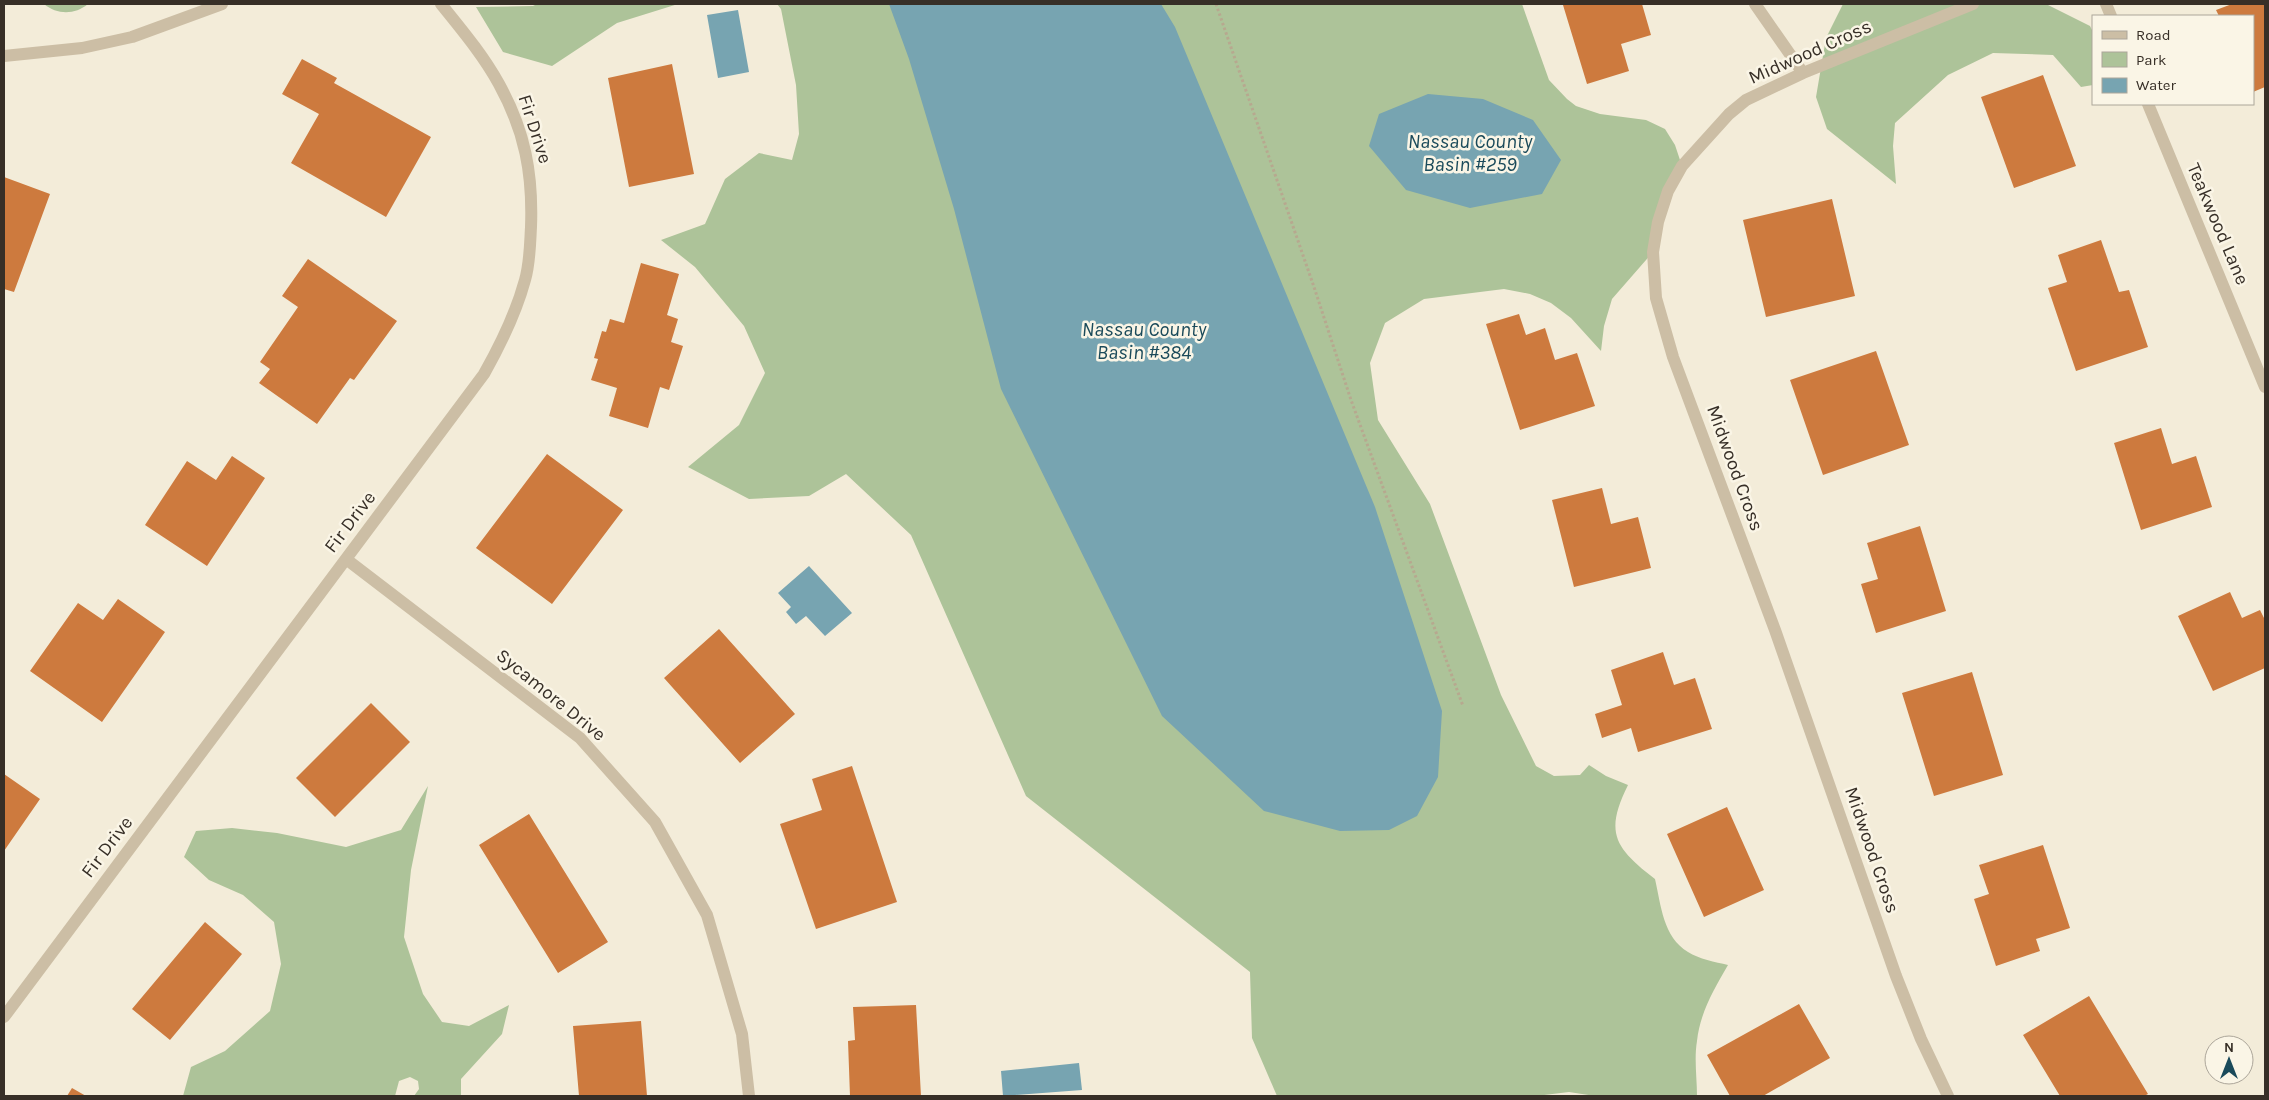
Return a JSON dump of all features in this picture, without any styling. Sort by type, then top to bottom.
[{"type":"street","points":[[4,56],[82,48],[132,37],[222,4]]},
{"type":"street","name":"Fir Drive","points":[[4,1017],[484,374],[502,343],[526,279],[532,194],[530,169],[524,145],[500,85],[478,50],[441,4]]},
{"type":"street","points":[[1755,4],[1804,73]]},
{"type":"street","name":"Midwood Cross","points":[[1947,1092],[1921,1039],[1896,976],[1775,630],[1673,357],[1656,298],[1653,252],[1658,222],[1668,191],[1682,166],[1729,114],[1746,100],[1804,73],[1972,4]]},
{"type":"street","name":"Teakwood Lane","points":[[2148,105],[2265,386]]},
{"type":"street","name":"Sycamore Drive","points":[[346,559],[580,738],[655,822],[708,915],[742,1034],[749,1096]]},
{"type":"street","points":[[1934,1096],[1947,1092]]},
{"type":"path","points":[[1216,4],[1351,400],[1463,706]]},
{"type":"green space","points":[[44,4],[88,4],[72,12],[60,12]]},
{"type":"green space","points":[[537,4],[678,4],[617,23],[552,66],[503,52],[476,7],[533,6]]},
{"type":"green space","points":[[777,4],[1522,4],[1549,80],[1567,99],[1576,106],[1600,114],[1646,120],[1665,129],[1675,145],[1682,166],[1653,252],[1612,299],[1604,326],[1601,351],[1571,318],[1551,303],[1530,294],[1504,289],[1424,299],[1385,323],[1370,363],[1378,420],[1430,504],[1501,695],[1536,766],[1554,776],[1580,775],[1589,765],[1606,776],[1628,785],[1616,816],[1615,828],[1623,848],[1641,868],[1655,879],[1664,920],[1673,938],[1680,946],[1697,957],[1728,965],[1708,1002],[1701,1021],[1696,1048],[1697,1096],[1595,1096],[1569,1092],[1536,1096],[1277,1096],[1252,1038],[1250,972],[1026,796],[911,535],[846,474],[809,496],[749,499],[688,467],[739,425],[765,373],[744,326],[695,267],[661,240],[705,224],[725,179],[759,153],[792,160],[799,134],[796,85],[781,9]]},
{"type":"green space","points":[[1843,4],[2046,4],[2090,26],[2092,30],[2092,85],[2081,87],[2053,55],[1993,53],[1948,75],[1895,123],[1893,146],[1896,184],[1827,129],[1816,97],[1826,38]]},
{"type":"green space","points":[[428,786],[411,870],[404,937],[423,994],[442,1022],[469,1026],[509,1005],[502,1034],[461,1079],[461,1096],[414,1096],[419,1089],[418,1081],[410,1077],[399,1081],[395,1096],[183,1096],[191,1067],[225,1051],[270,1011],[281,964],[274,922],[243,895],[209,880],[184,857],[196,831],[232,828],[277,833],[346,847],[401,830]]},
{"type":"water","name":"Nassau County Basin #384","points":[[889,4],[1161,4],[1175,27],[1375,507],[1442,711],[1438,777],[1417,816],[1389,830],[1340,831],[1264,811],[1162,716],[1001,389],[954,209],[909,59]]},
{"type":"water","points":[[738,10],[749,72],[718,78],[707,15]]},
{"type":"water","name":"Nassau County Basin #259","points":[[1428,94],[1483,99],[1533,120],[1561,160],[1542,194],[1470,208],[1406,190],[1369,146],[1379,114]]},
{"type":"water","points":[[809,566],[852,613],[825,636],[806,616],[796,624],[786,612],[791,607],[778,593]]},
{"type":"water","points":[[1079,1063],[1082,1090],[1003,1096],[1001,1071]]},
{"type":"building","points":[[1642,4],[1651,35],[1621,44],[1629,71],[1587,84],[1563,5]]},
{"type":"building","points":[[2232,4],[2265,4],[2265,87],[2254,92],[2254,15],[2218,15],[2216,10]]},
{"type":"building","points":[[302,59],[337,78],[334,83],[431,137],[386,217],[291,163],[319,114],[282,94]]},
{"type":"building","points":[[672,64],[694,174],[629,187],[608,78]]},
{"type":"building","points":[[2043,75],[2076,166],[2014,188],[1981,97]]},
{"type":"building","points":[[4,177],[50,194],[14,292],[4,289]]},
{"type":"building","points":[[1832,199],[1855,296],[1766,317],[1743,220]]},
{"type":"building","points":[[2101,240],[2119,292],[2129,290],[2148,347],[2076,371],[2048,288],[2067,282],[2058,255]]},
{"type":"building","points":[[308,259],[397,321],[354,380],[350,378],[317,424],[259,383],[270,369],[260,362],[298,307],[282,296]]},
{"type":"building","points":[[641,263],[679,274],[667,315],[678,319],[671,342],[683,346],[669,390],[660,387],[648,428],[609,416],[617,388],[591,380],[598,359],[594,358],[602,331],[606,332],[610,319],[624,323]]},
{"type":"building","points":[[1519,314],[1526,335],[1545,328],[1555,360],[1577,353],[1595,406],[1520,430],[1486,324]]},
{"type":"building","points":[[1876,351],[1909,445],[1823,475],[1790,380]]},
{"type":"building","points":[[2161,428],[2172,464],[2196,456],[2212,507],[2141,530],[2114,443]]},
{"type":"building","points":[[547,454],[623,510],[552,604],[476,548]]},
{"type":"building","points":[[232,456],[265,478],[207,566],[145,525],[187,461],[216,480]]},
{"type":"building","points":[[1602,488],[1611,524],[1638,517],[1651,568],[1574,587],[1552,500]]},
{"type":"building","points":[[1920,526],[1946,611],[1876,633],[1861,584],[1878,579],[1867,543]]},
{"type":"building","points":[[2230,592],[2242,618],[2260,610],[2265,620],[2265,668],[2213,691],[2178,616]]},
{"type":"building","points":[[118,599],[165,632],[102,722],[30,671],[78,603],[103,620]]},
{"type":"building","points":[[719,629],[795,714],[740,763],[664,678]]},
{"type":"building","points":[[1663,652],[1674,685],[1695,678],[1712,729],[1638,752],[1631,728],[1602,738],[1595,714],[1622,705],[1611,670]]},
{"type":"building","points":[[1972,672],[2003,775],[1934,796],[1902,693]]},
{"type":"building","points":[[371,703],[410,742],[335,817],[296,778]]},
{"type":"building","points":[[852,766],[897,902],[816,929],[780,824],[822,810],[812,779]]},
{"type":"building","points":[[4,774],[40,799],[4,851]]},
{"type":"building","points":[[1727,807],[1764,890],[1704,917],[1667,834]]},
{"type":"building","points":[[529,814],[608,942],[558,973],[479,845]]},
{"type":"building","points":[[2043,845],[2070,928],[2036,939],[2040,951],[1996,966],[1974,899],[1989,894],[1979,865]]},
{"type":"building","points":[[205,922],[242,954],[170,1040],[132,1009]]},
{"type":"building","points":[[2089,996],[2148,1094],[2144,1096],[2060,1096],[2023,1035]]},
{"type":"building","points":[[1799,1004],[1830,1058],[1763,1096],[1730,1096],[1707,1055]]},
{"type":"building","points":[[916,1005],[921,1096],[850,1096],[848,1041],[855,1040],[853,1007]]},
{"type":"building","points":[[641,1021],[647,1096],[579,1096],[573,1026]]},
{"type":"building","points":[[72,1088],[86,1096],[67,1096]]}]
